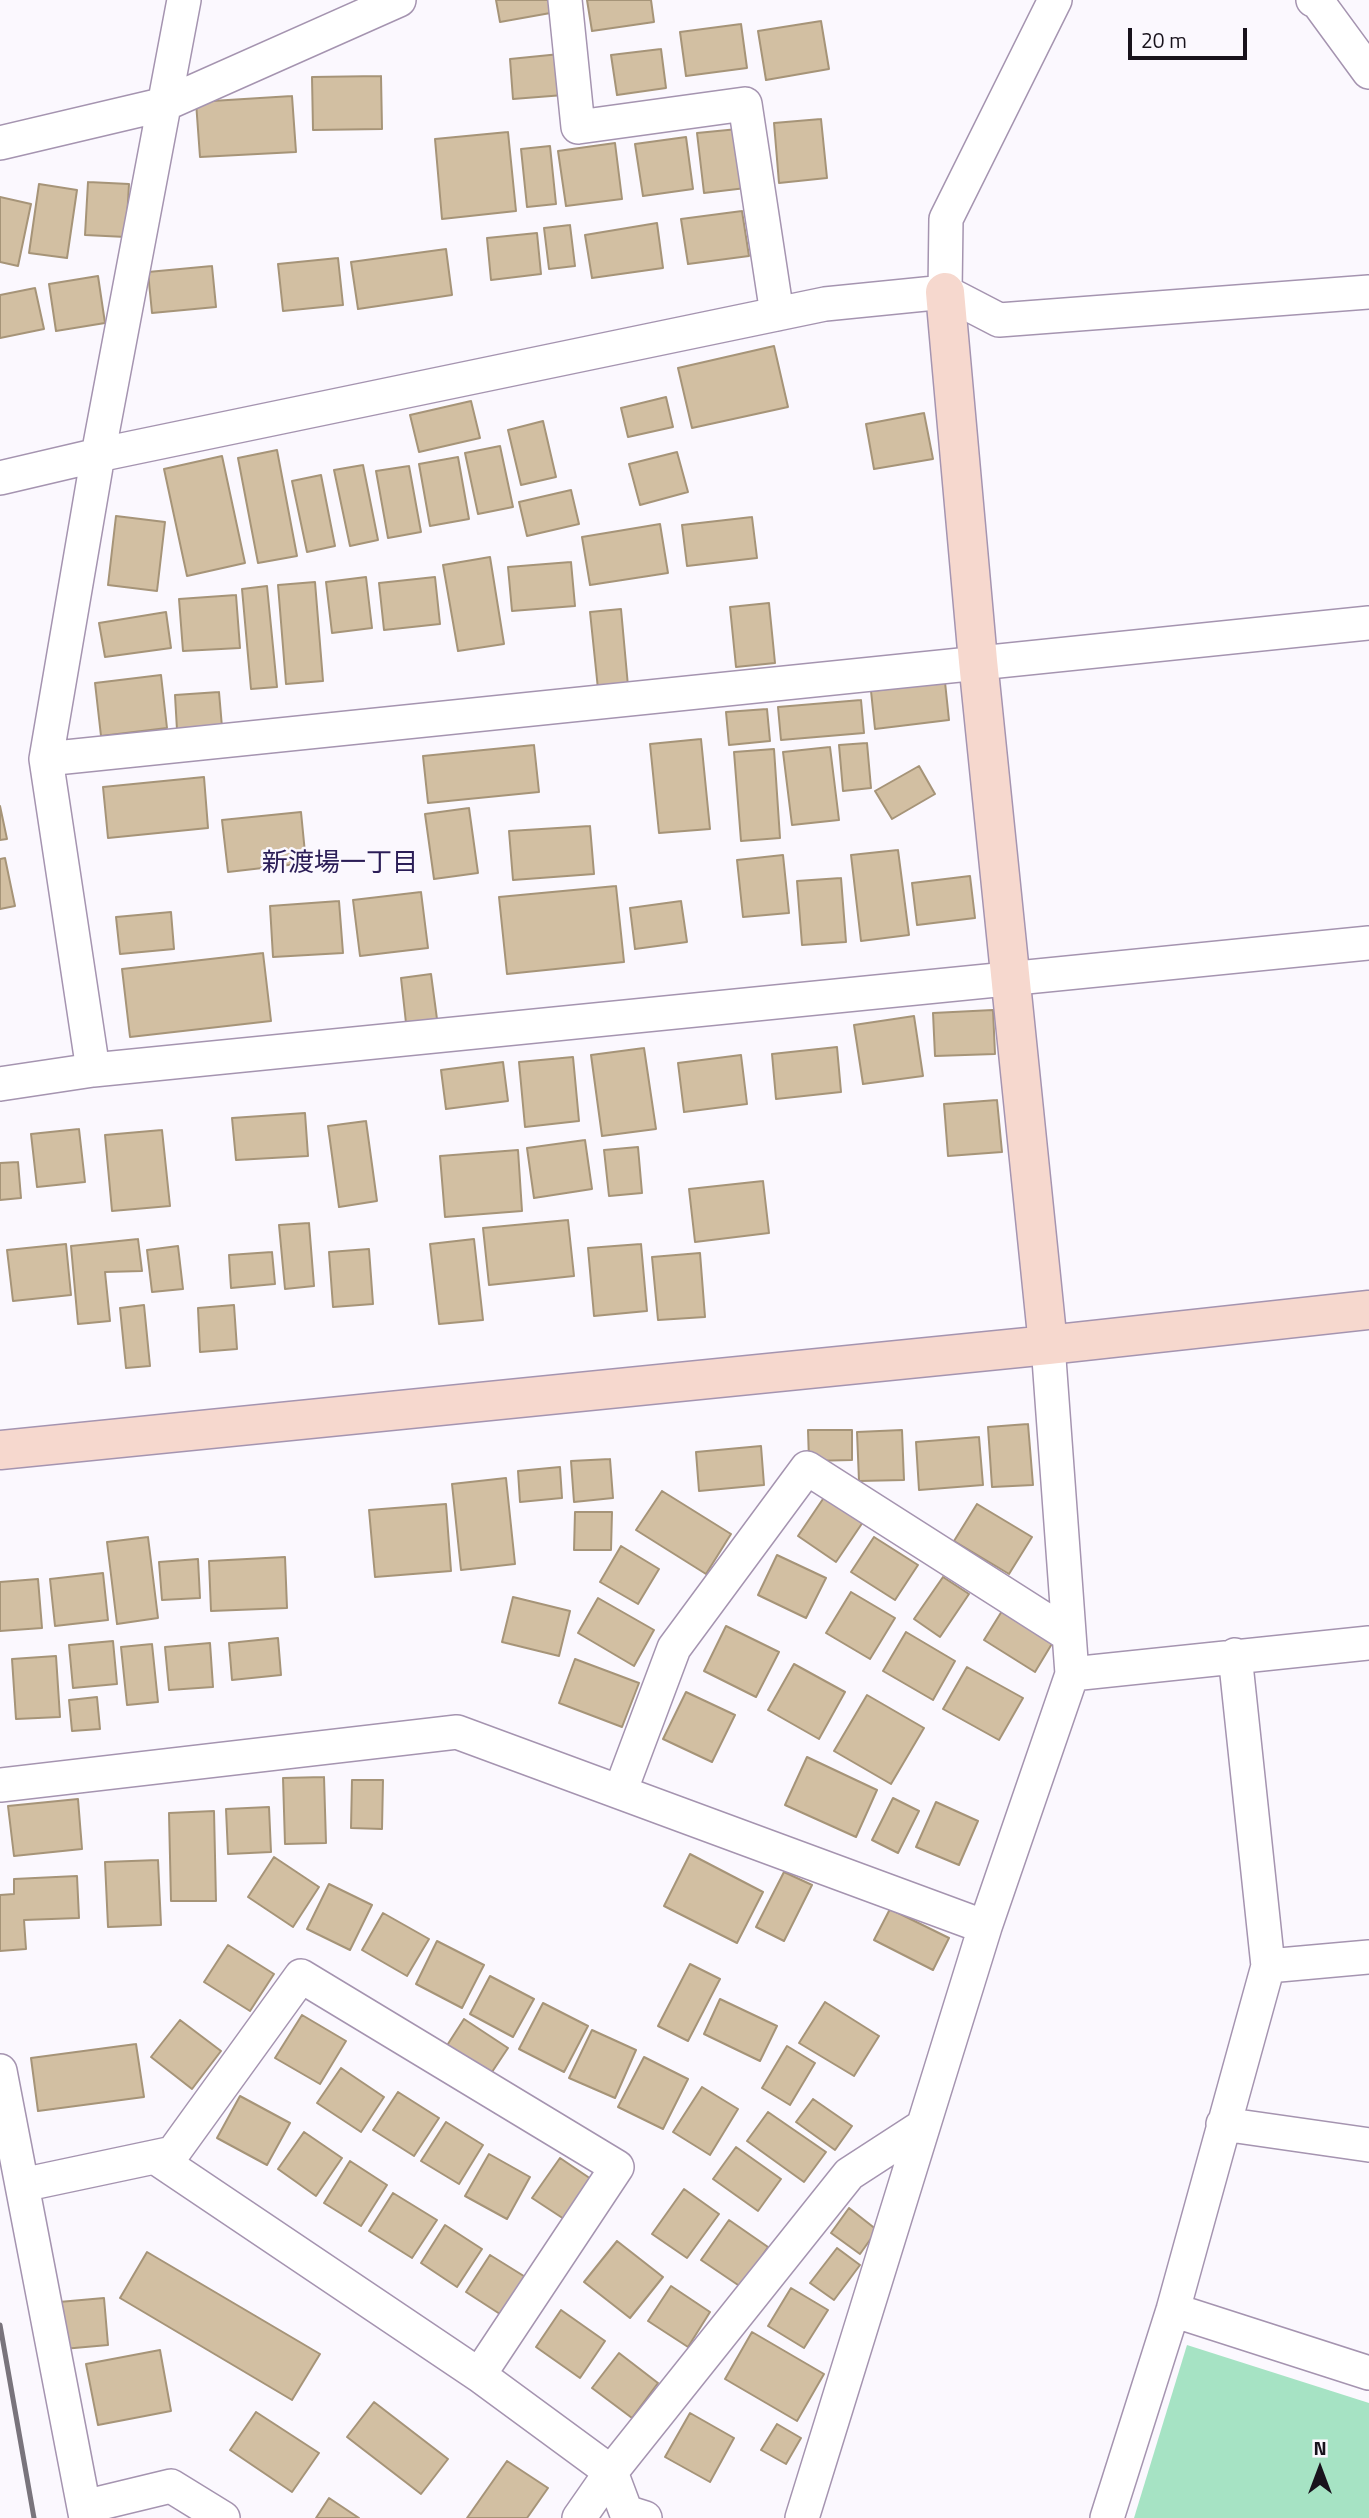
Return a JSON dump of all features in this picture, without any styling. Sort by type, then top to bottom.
[{"type":"street","points":[[93,1070],[46,759],[98,455],[184,0]]},
{"type":"street","points":[[0,143],[165,104],[399,0]]},
{"type":"street","points":[[565,0],[578,127],[745,104],[777,314]]},
{"type":"street","points":[[802,2518],[985,1927],[1072,1674],[1048,1345],[978,661],[944,292],[946,219],[1055,0]]},
{"type":"street","points":[[1316,0],[1369,72]]},
{"type":"street","points":[[0,478],[98,455],[825,304],[944,292],[999,320],[1369,292]]},
{"type":"street","points":[[46,759],[978,661],[1369,623]]},
{"type":"street","points":[[0,1084],[93,1070],[1369,943]]},
{"type":"street","points":[[0,1450],[1048,1345],[1369,1310]]},
{"type":"street","points":[[620,1792],[674,1648],[807,1468],[1069,1635]]},
{"type":"street","points":[[1072,1674],[1369,1643]]},
{"type":"street","points":[[1107,2518],[1173,2310],[1268,1966],[1235,1655]]},
{"type":"street","points":[[0,1785],[457,1732],[985,1927]]},
{"type":"street","points":[[1268,1966],[1369,1957]]},
{"type":"street","points":[[22,2185],[173,2153],[301,1976],[617,2167],[480,2375]]},
{"type":"street","points":[[0,2070],[85,2512],[171,2486],[223,2518]]},
{"type":"street","points":[[1223,2124],[1369,2145]]},
{"type":"street","points":[[579,2518],[611,2472],[849,2174],[923,2126]]},
{"type":"street","points":[[155,2157],[480,2375],[611,2472],[626,2512],[645,2518]]},
{"type":"street","points":[[1173,2310],[1369,2373]]},
{"type":"green space","points":[[1187,2345],[1369,2403],[1369,2518],[1134,2518]]},
{"type":"building","points":[[496,0],[554,0],[556,12],[500,22]]},
{"type":"building","points":[[587,0],[651,0],[654,22],[592,31]]},
{"type":"building","points":[[821,21],[829,69],[766,80],[758,31]]},
{"type":"building","points":[[741,24],[747,68],[686,76],[680,32]]},
{"type":"building","points":[[661,49],[666,88],[617,95],[611,55]]},
{"type":"building","points":[[560,54],[564,95],[513,99],[510,59]]},
{"type":"building","points":[[381,76],[382,129],[313,130],[312,77]]},
{"type":"building","points":[[292,96],[296,152],[200,157],[196,102]]},
{"type":"building","points":[[821,119],[827,178],[779,183],[774,123]]},
{"type":"building","points":[[738,129],[746,188],[704,193],[697,133]]},
{"type":"building","points":[[508,132],[516,211],[442,219],[435,139]]},
{"type":"building","points":[[686,137],[693,189],[643,196],[635,144]]},
{"type":"building","points":[[615,143],[622,199],[566,206],[558,151]]},
{"type":"building","points":[[550,146],[556,204],[527,207],[521,149]]},
{"type":"building","points":[[88,182],[129,184],[126,237],[85,235]]},
{"type":"building","points":[[39,184],[77,190],[67,258],[29,253]]},
{"type":"building","points":[[0,197],[31,204],[18,266],[0,262]]},
{"type":"building","points":[[742,211],[749,256],[688,264],[681,219]]},
{"type":"building","points":[[657,223],[663,268],[592,278],[585,235]]},
{"type":"building","points":[[570,225],[575,266],[549,269],[544,228]]},
{"type":"building","points":[[537,233],[541,274],[491,280],[487,238]]},
{"type":"building","points":[[446,249],[452,295],[358,309],[351,262]]},
{"type":"building","points":[[338,258],[343,305],[283,311],[278,264]]},
{"type":"building","points":[[212,266],[216,307],[152,313],[148,272]]},
{"type":"building","points":[[98,276],[105,323],[56,331],[49,284]]},
{"type":"building","points":[[35,288],[44,329],[0,338],[0,295]]},
{"type":"building","points":[[774,346],[788,407],[692,428],[678,368]]},
{"type":"building","points":[[666,397],[673,427],[628,437],[621,408]]},
{"type":"building","points":[[471,401],[480,438],[419,452],[410,415]]},
{"type":"building","points":[[924,413],[933,459],[874,469],[866,424]]},
{"type":"building","points":[[543,421],[556,477],[521,485],[508,430]]},
{"type":"building","points":[[500,446],[513,507],[478,514],[465,453]]},
{"type":"building","points":[[277,450],[297,556],[258,563],[238,458]]},
{"type":"building","points":[[677,452],[688,492],[640,505],[629,464]]},
{"type":"building","points":[[222,456],[245,563],[187,576],[164,469]]},
{"type":"building","points":[[458,457],[469,519],[430,526],[419,464]]},
{"type":"building","points":[[363,465],[378,540],[350,546],[334,470]]},
{"type":"building","points":[[409,466],[421,532],[388,538],[376,471]]},
{"type":"building","points":[[321,475],[335,546],[307,552],[292,481]]},
{"type":"building","points":[[571,490],[579,524],[527,536],[519,502]]},
{"type":"building","points":[[116,516],[165,522],[157,591],[108,585]]},
{"type":"building","points":[[752,517],[757,558],[687,566],[682,525]]},
{"type":"building","points":[[660,524],[668,573],[590,585],[582,537]]},
{"type":"building","points":[[490,557],[504,644],[458,651],[443,565]]},
{"type":"building","points":[[571,562],[575,606],[512,611],[508,567]]},
{"type":"building","points":[[366,577],[372,628],[332,633],[326,582]]},
{"type":"building","points":[[435,577],[440,624],[384,630],[379,583]]},
{"type":"building","points":[[315,582],[323,681],[286,684],[278,585]]},
{"type":"building","points":[[267,586],[277,687],[251,689],[242,589]]},
{"type":"building","points":[[236,595],[240,648],[183,651],[179,599]]},
{"type":"building","points":[[769,603],[775,663],[736,667],[730,607]]},
{"type":"building","points":[[621,609],[628,686],[598,689],[590,612]]},
{"type":"building","points":[[166,612],[171,648],[105,657],[99,623]]},
{"type":"building","points":[[161,675],[167,728],[101,736],[95,683]]},
{"type":"building","points":[[945,682],[949,720],[875,729],[871,691]]},
{"type":"building","points":[[219,692],[222,727],[177,730],[175,695]]},
{"type":"building","points":[[861,700],[864,733],[781,740],[778,707]]},
{"type":"building","points":[[767,709],[770,741],[729,745],[726,712]]},
{"type":"building","points":[[701,739],[710,829],[659,833],[650,744]]},
{"type":"building","points":[[867,743],[871,788],[843,791],[839,745]]},
{"type":"building","points":[[534,745],[539,792],[428,803],[423,756]]},
{"type":"building","points":[[830,747],[839,820],[792,825],[783,752]]},
{"type":"building","points":[[774,749],[780,838],[741,841],[734,752]]},
{"type":"building","points":[[919,766],[935,794],[892,819],[875,791]]},
{"type":"building","points":[[204,777],[208,828],[108,838],[103,787]]},
{"type":"building","points":[[0,806],[7,839],[0,840]]},
{"type":"building","points":[[469,808],[478,873],[434,879],[425,814]]},
{"type":"building","points":[[301,812],[306,863],[228,872],[222,820]]},
{"type":"building","points":[[590,826],[594,874],[513,880],[509,831]]},
{"type":"building","points":[[898,850],[909,935],[861,941],[851,855]]},
{"type":"building","points":[[783,855],[789,913],[743,917],[737,860]]},
{"type":"building","points":[[5,858],[15,906],[0,909],[0,859]]},
{"type":"building","points":[[970,876],[975,918],[917,925],[912,883]]},
{"type":"building","points":[[841,878],[846,942],[802,945],[797,881]]},
{"type":"building","points":[[616,886],[624,962],[507,974],[499,897]]},
{"type":"building","points":[[421,892],[428,948],[360,956],[353,900]]},
{"type":"building","points":[[339,901],[343,953],[273,957],[270,906]]},
{"type":"building","points":[[681,901],[687,942],[635,949],[630,908]]},
{"type":"building","points":[[171,912],[174,949],[120,954],[116,917]]},
{"type":"building","points":[[263,953],[271,1021],[130,1037],[122,969]]},
{"type":"building","points":[[431,974],[437,1019],[406,1023],[401,978]]},
{"type":"building","points":[[993,1010],[995,1054],[935,1056],[933,1013]]},
{"type":"building","points":[[914,1016],[923,1076],[863,1084],[854,1025]]},
{"type":"building","points":[[837,1047],[841,1092],[776,1099],[772,1054]]},
{"type":"building","points":[[644,1048],[656,1129],[602,1136],[591,1055]]},
{"type":"building","points":[[741,1055],[747,1104],[684,1112],[678,1063]]},
{"type":"building","points":[[573,1057],[579,1121],[525,1127],[519,1062]]},
{"type":"building","points":[[503,1062],[508,1101],[446,1109],[441,1070]]},
{"type":"building","points":[[997,1100],[1002,1152],[948,1156],[944,1104]]},
{"type":"building","points":[[305,1113],[308,1156],[236,1160],[232,1118]]},
{"type":"building","points":[[366,1121],[377,1201],[339,1207],[328,1126]]},
{"type":"building","points":[[79,1129],[85,1182],[37,1187],[31,1134]]},
{"type":"building","points":[[162,1130],[170,1206],[112,1211],[105,1135]]},
{"type":"building","points":[[585,1140],[592,1189],[534,1198],[527,1148]]},
{"type":"building","points":[[638,1147],[642,1193],[609,1196],[604,1150]]},
{"type":"building","points":[[518,1150],[522,1211],[445,1217],[440,1156]]},
{"type":"building","points":[[18,1162],[21,1198],[0,1200],[0,1163]]},
{"type":"building","points":[[763,1181],[769,1233],[695,1242],[689,1189]]},
{"type":"building","points":[[568,1220],[574,1276],[489,1285],[483,1228]]},
{"type":"building","points":[[309,1223],[314,1286],[285,1289],[279,1225]]},
{"type":"building","points":[[138,1239],[142,1271],[105,1272],[110,1321],[78,1324],[71,1246]]},
{"type":"building","points":[[474,1239],[483,1320],[439,1324],[430,1244]]},
{"type":"building","points":[[66,1244],[71,1295],[13,1301],[7,1250]]},
{"type":"building","points":[[641,1244],[647,1311],[594,1316],[588,1248]]},
{"type":"building","points":[[178,1246],[183,1289],[152,1292],[147,1250]]},
{"type":"building","points":[[369,1249],[373,1304],[333,1307],[329,1252]]},
{"type":"building","points":[[272,1252],[275,1284],[231,1288],[229,1255]]},
{"type":"building","points":[[700,1253],[705,1317],[658,1320],[652,1257]]},
{"type":"building","points":[[144,1305],[150,1366],[126,1368],[120,1308]]},
{"type":"building","points":[[234,1305],[237,1349],[200,1352],[198,1308]]},
{"type":"building","points":[[1028,1424],[1033,1485],[992,1487],[988,1427]]},
{"type":"building","points":[[808,1430],[852,1430],[852,1460],[809,1461]]},
{"type":"building","points":[[902,1430],[904,1480],[859,1481],[857,1432]]},
{"type":"building","points":[[979,1437],[983,1485],[919,1490],[916,1442]]},
{"type":"building","points":[[761,1446],[764,1485],[699,1491],[696,1452]]},
{"type":"building","points":[[610,1459],[613,1498],[574,1502],[571,1461]]},
{"type":"building","points":[[560,1467],[562,1498],[520,1502],[518,1471]]},
{"type":"building","points":[[506,1478],[515,1564],[461,1570],[452,1484]]},
{"type":"building","points":[[662,1491],[731,1534],[706,1574],[636,1530]]},
{"type":"building","points":[[825,1496],[863,1522],[836,1562],[798,1536]]},
{"type":"building","points":[[446,1504],[451,1571],[375,1577],[369,1510]]},
{"type":"building","points":[[977,1504],[1032,1537],[1009,1574],[954,1541]]},
{"type":"building","points":[[575,1512],[612,1512],[611,1550],[574,1550]]},
{"type":"building","points":[[148,1537],[158,1618],[117,1624],[107,1542]]},
{"type":"building","points":[[874,1537],[918,1565],[895,1600],[851,1572]]},
{"type":"building","points":[[621,1546],[659,1569],[638,1604],[600,1582]]},
{"type":"building","points":[[777,1555],[826,1578],[806,1618],[758,1595]]},
{"type":"building","points":[[285,1557],[287,1608],[211,1611],[209,1561]]},
{"type":"building","points":[[198,1559],[200,1598],[162,1600],[159,1562]]},
{"type":"building","points":[[103,1573],[108,1620],[55,1626],[50,1579]]},
{"type":"building","points":[[943,1577],[969,1594],[940,1637],[914,1619]]},
{"type":"building","points":[[38,1579],[42,1628],[0,1631],[0,1582]]},
{"type":"building","points":[[851,1592],[895,1618],[870,1659],[826,1633]]},
{"type":"building","points":[[513,1597],[570,1611],[559,1656],[502,1642]]},
{"type":"building","points":[[598,1598],[654,1630],[634,1666],[578,1633]]},
{"type":"building","points":[[1002,1611],[1053,1642],[1035,1672],[984,1640]]},
{"type":"building","points":[[726,1626],[779,1652],[756,1697],[704,1671]]},
{"type":"building","points":[[906,1632],[955,1661],[933,1700],[883,1671]]},
{"type":"building","points":[[278,1638],[281,1675],[232,1680],[229,1643]]},
{"type":"building","points":[[113,1641],[117,1684],[73,1688],[69,1645]]},
{"type":"building","points":[[210,1643],[213,1687],[169,1690],[165,1647]]},
{"type":"building","points":[[152,1644],[158,1702],[127,1705],[121,1647]]},
{"type":"building","points":[[56,1656],[60,1717],[16,1719],[12,1659]]},
{"type":"building","points":[[575,1659],[639,1683],[622,1727],[559,1703]]},
{"type":"building","points":[[794,1664],[845,1692],[819,1739],[768,1710]]},
{"type":"building","points":[[967,1667],[1023,1698],[999,1740],[943,1709]]},
{"type":"building","points":[[686,1692],[735,1715],[712,1762],[663,1739]]},
{"type":"building","points":[[867,1695],[924,1728],[891,1784],[834,1751]]},
{"type":"building","points":[[97,1697],[100,1729],[72,1731],[69,1700]]},
{"type":"building","points":[[807,1757],[877,1790],[856,1837],[785,1805]]},
{"type":"building","points":[[324,1777],[326,1843],[285,1844],[283,1778]]},
{"type":"building","points":[[352,1780],[383,1780],[382,1829],[351,1828]]},
{"type":"building","points":[[893,1798],[919,1811],[898,1853],[872,1840]]},
{"type":"building","points":[[78,1799],[82,1849],[14,1856],[8,1806]]},
{"type":"building","points":[[936,1802],[978,1821],[959,1865],[916,1847]]},
{"type":"building","points":[[269,1807],[271,1852],[228,1854],[226,1809]]},
{"type":"building","points":[[214,1811],[216,1901],[171,1901],[169,1813]]},
{"type":"building","points":[[690,1854],[763,1892],[737,1943],[664,1906]]},
{"type":"building","points":[[274,1857],[319,1887],[293,1927],[248,1897]]},
{"type":"building","points":[[158,1860],[161,1925],[108,1927],[105,1862]]},
{"type":"building","points":[[784,1872],[812,1885],[784,1941],[756,1927]]},
{"type":"building","points":[[77,1876],[79,1918],[24,1920],[26,1949],[0,1951],[0,1895],[14,1894],[14,1879]]},
{"type":"building","points":[[329,1884],[372,1905],[350,1950],[307,1929]]},
{"type":"building","points":[[890,1909],[949,1938],[933,1970],[874,1940]]},
{"type":"building","points":[[383,1913],[429,1939],[407,1976],[362,1950]]},
{"type":"building","points":[[437,1941],[484,1965],[462,2008],[416,1984]]},
{"type":"building","points":[[228,1945],[274,1974],[250,2011],[204,1982]]},
{"type":"building","points":[[690,1964],[720,1979],[688,2041],[658,2026]]},
{"type":"building","points":[[490,1976],[534,1999],[513,2037],[470,2014]]},
{"type":"building","points":[[720,1999],[777,2026],[760,2061],[704,2034]]},
{"type":"building","points":[[825,2002],[879,2036],[854,2076],[799,2043]]},
{"type":"building","points":[[543,2003],[588,2026],[564,2072],[519,2049]]},
{"type":"building","points":[[302,2015],[346,2041],[320,2084],[275,2058]]},
{"type":"building","points":[[464,2019],[508,2048],[490,2075],[446,2047]]},
{"type":"building","points":[[180,2020],[221,2051],[192,2089],[151,2057]]},
{"type":"building","points":[[592,2030],[636,2050],[615,2098],[569,2078]]},
{"type":"building","points":[[136,2044],[144,2097],[38,2111],[31,2058]]},
{"type":"building","points":[[787,2046],[815,2063],[790,2105],[762,2088]]},
{"type":"building","points":[[644,2057],[688,2079],[663,2129],[618,2107]]},
{"type":"building","points":[[341,2068],[384,2097],[361,2132],[317,2103]]},
{"type":"building","points":[[702,2087],[738,2109],[710,2155],[673,2132]]},
{"type":"building","points":[[398,2092],[439,2118],[414,2156],[373,2130]]},
{"type":"building","points":[[240,2096],[290,2123],[267,2165],[217,2138]]},
{"type":"building","points":[[813,2099],[852,2126],[835,2150],[796,2122]]},
{"type":"building","points":[[768,2112],[826,2152],[804,2182],[747,2141]]},
{"type":"building","points":[[446,2122],[483,2145],[459,2184],[421,2161]]},
{"type":"building","points":[[304,2132],[342,2158],[316,2196],[278,2169]]},
{"type":"building","points":[[736,2147],[781,2179],[758,2211],[713,2179]]},
{"type":"building","points":[[489,2154],[530,2177],[507,2219],[465,2196]]},
{"type":"building","points":[[560,2158],[591,2179],[564,2219],[532,2198]]},
{"type":"building","points":[[350,2161],[387,2185],[361,2226],[324,2203]]},
{"type":"building","points":[[684,2189],[719,2214],[687,2258],[652,2234]]},
{"type":"building","points":[[393,2193],[437,2220],[412,2258],[369,2231]]},
{"type":"building","points":[[849,2208],[877,2230],[860,2254],[831,2233]]},
{"type":"building","points":[[729,2220],[768,2247],[741,2287],[701,2260]]},
{"type":"building","points":[[445,2225],[482,2249],[457,2287],[421,2263]]},
{"type":"building","points":[[617,2241],[663,2277],[630,2318],[584,2282]]},
{"type":"building","points":[[837,2248],[860,2265],[834,2300],[810,2283]]},
{"type":"building","points":[[147,2252],[320,2354],[292,2400],[120,2298]]},
{"type":"building","points":[[490,2255],[527,2278],[503,2316],[466,2292]]},
{"type":"building","points":[[671,2286],[710,2312],[688,2347],[648,2321]]},
{"type":"building","points":[[791,2288],[828,2310],[804,2348],[768,2326]]},
{"type":"building","points":[[104,2298],[108,2345],[63,2349],[59,2302]]},
{"type":"building","points":[[561,2310],[605,2341],[580,2378],[536,2347]]},
{"type":"building","points":[[752,2332],[824,2374],[797,2421],[725,2379]]},
{"type":"building","points":[[160,2350],[171,2411],[98,2425],[86,2364]]},
{"type":"building","points":[[619,2353],[658,2383],[632,2418],[592,2388]]},
{"type":"building","points":[[374,2402],[448,2459],[421,2494],[347,2437]]},
{"type":"building","points":[[256,2412],[319,2453],[292,2492],[230,2450]]},
{"type":"building","points":[[690,2413],[734,2438],[710,2482],[665,2457]]},
{"type":"building","points":[[777,2424],[801,2438],[786,2464],[761,2450]]},
{"type":"building","points":[[507,2461],[548,2488],[527,2518],[467,2518]]},
{"type":"building","points":[[329,2498],[359,2518],[316,2518]]},
{"type":"railway","points":[[0,2325],[34,2518]]},
{"type":"district","name":"新渡場一丁目","points":[[340,865]]}]
